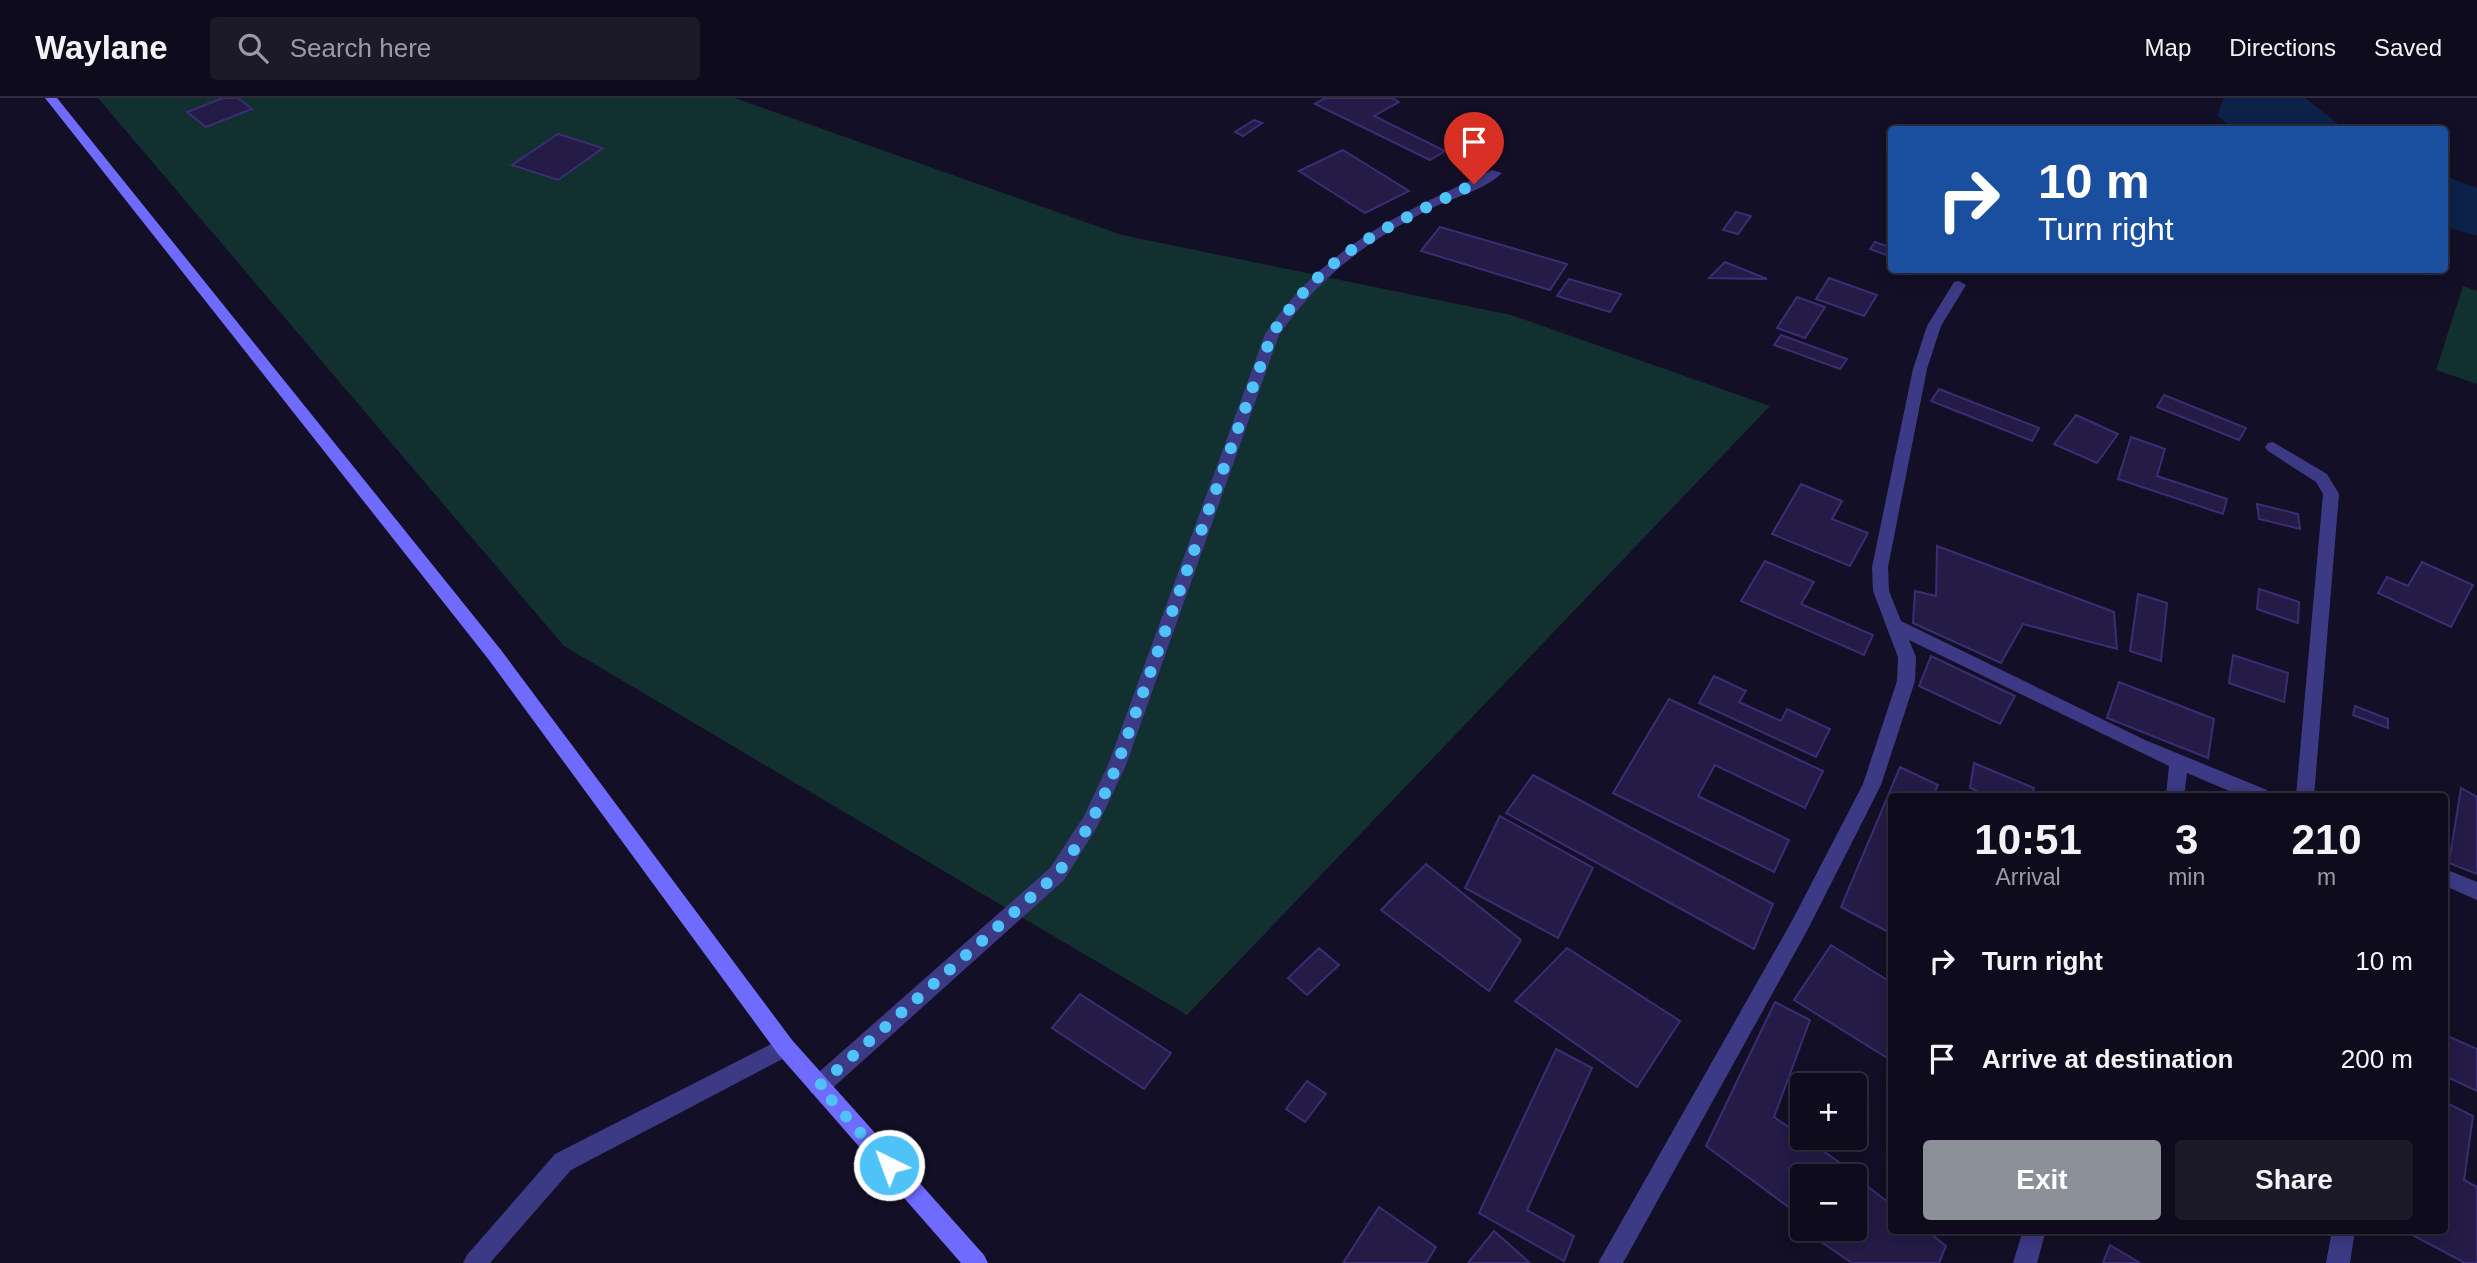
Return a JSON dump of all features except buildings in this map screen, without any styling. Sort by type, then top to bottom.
[{"type":"main road","points":[[51,98],[495,654],[785,1047],[976,1263]]},
{"type":"street","points":[[819,1086],[1057,874],[1080,844],[1101,805],[1117,765],[1272,334],[1294,302],[1331,263],[1356,244],[1496,173]]},
{"type":"street","points":[[1610,1263],[1800,925],[1872,785],[1906,681],[1907,657],[1881,591],[1880,567],[1920,369],[1934,326],[1959,285]]},
{"type":"street","points":[[2273,447],[2322,478],[2331,495],[2305,793]]},
{"type":"street","points":[[1894,625],[2139,746],[2253,793]]},
{"type":"street","points":[[2175,793],[2179,761]]},
{"type":"street","points":[[2448,878],[2477,891]]},
{"type":"street","points":[[475,1263],[563,1162],[785,1047]]},
{"type":"street","points":[[2025,1263],[2034,1234]]},
{"type":"street","points":[[2338,1263],[2343,1234]]},
{"type":"green space","points":[[98,98],[735,98],[1122,235],[1511,315],[1770,406],[1187,1015],[564,646]]},
{"type":"green space","points":[[2463,286],[2477,291],[2477,384],[2436,370]]},
{"type":"water","points":[[2224,98],[2305,98],[2341,126],[2229,126],[2217,115]]},
{"type":"water","points":[[2448,177],[2477,188],[2477,236],[2448,228]]},
{"type":"route","points":[[889,1165],[819,1086],[1057,874],[1080,844],[1101,805],[1117,765],[1272,334],[1300,293],[1331,263],[1365,238],[1474,184]]}]
